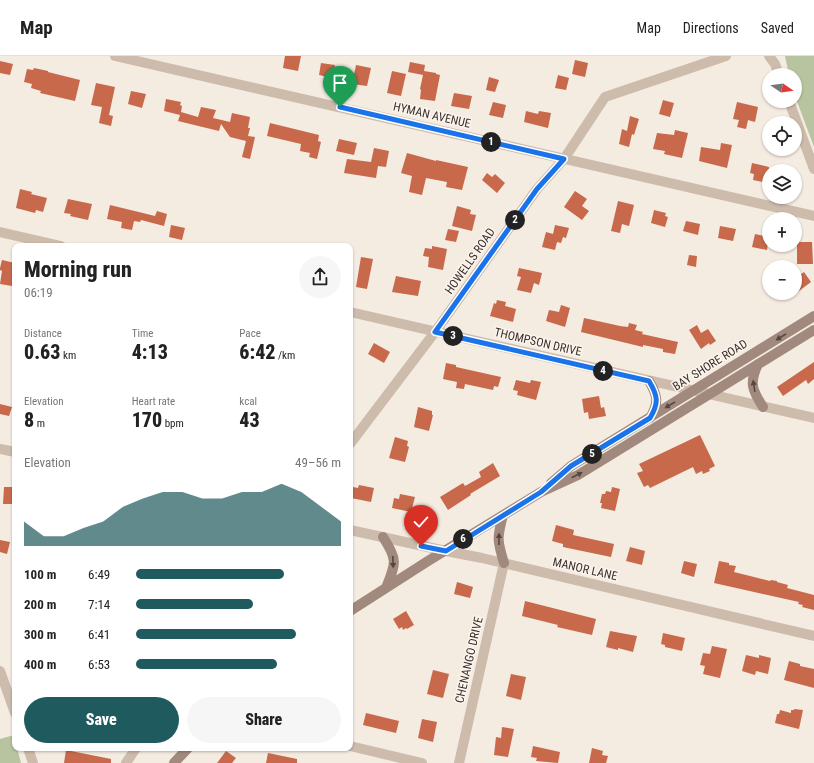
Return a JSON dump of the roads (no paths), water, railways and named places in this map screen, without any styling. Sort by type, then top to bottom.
[{"type":"main road","name":"BAY SHORE ROAD","points":[[541,492],[571,466],[814,316]]},
{"type":"main road","name":"BAY SHORE ROAD","points":[[353,609],[503,515],[541,492],[578,475],[814,330]]},
{"type":"main road","points":[[758,364],[754,375],[753,385],[755,393],[763,407]]},
{"type":"main road","points":[[649,381],[656,396],[656,407],[650,418]]},
{"type":"main road","points":[[503,515],[498,541],[504,563]]},
{"type":"main road","points":[[383,537],[391,550],[394,560],[394,569],[386,588]]},
{"type":"main road","points":[[174,763],[185,751]]},
{"type":"street","name":"HYMAN AVENUE","points":[[115,56],[814,216]]},
{"type":"street","name":"HOWELLS ROAD","points":[[353,440],[435,332],[537,189],[564,159],[605,97],[726,56]]},
{"type":"street","points":[[769,56],[777,68]]},
{"type":"street","points":[[792,108],[814,169]]},
{"type":"street","points":[[0,232],[48,243]]},
{"type":"street","name":"THOMPSON DRIVE","points":[[353,313],[814,418]]},
{"type":"street","points":[[0,449],[12,451]]},
{"type":"street","name":"MANOR LANE","points":[[353,531],[504,563],[814,636]]},
{"type":"street","name":"CHENANGO DRIVE","points":[[459,763],[504,563]]},
{"type":"street","points":[[0,671],[12,705]]},
{"type":"street","points":[[353,747],[422,763]]},
{"type":"street","points":[[29,751],[33,763]]},
{"type":"street","points":[[126,763],[134,751]]}]
